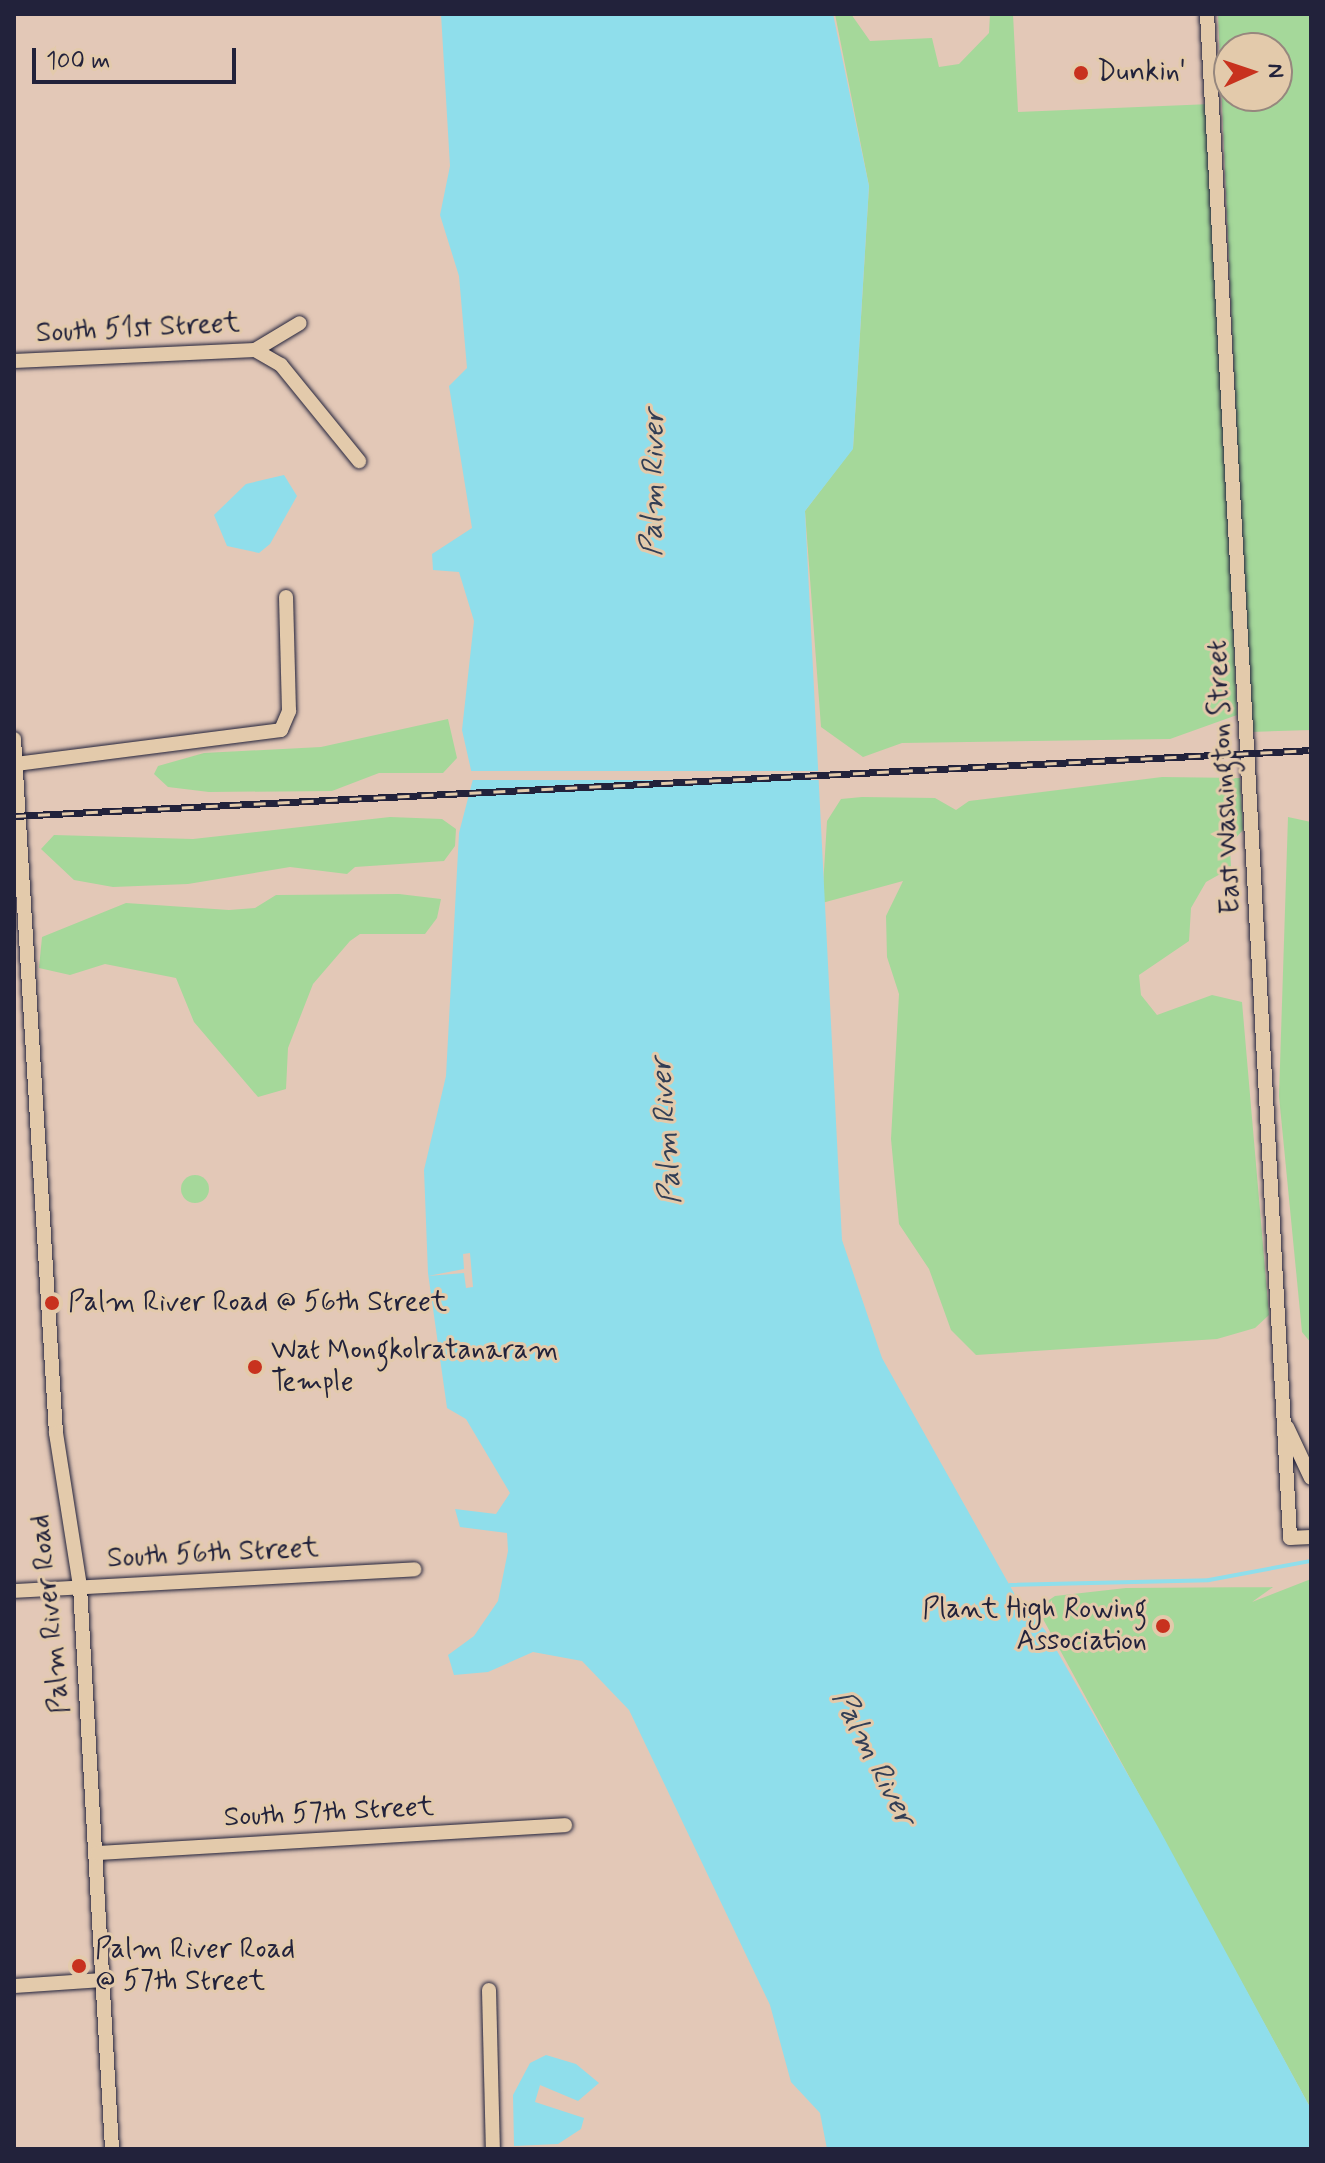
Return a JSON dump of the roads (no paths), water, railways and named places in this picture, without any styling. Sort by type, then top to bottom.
[{"type":"street","name":"East Washington Street","points":[[1207,14],[1290,1538],[1311,1537]]},
{"type":"street","points":[[255,350],[300,323]]},
{"type":"street","name":"South 51st Street","points":[[14,361],[255,350],[281,365],[359,461]]},
{"type":"street","points":[[16,764],[281,730],[289,711],[286,597]]},
{"type":"street","name":"Palm River Road","points":[[14,739],[56,1433],[80,1587],[112,2149]]},
{"type":"street","points":[[1283,1419],[1311,1478]]},
{"type":"street","name":"South 56th Street","points":[[14,1591],[414,1569]]},
{"type":"street","name":"South 57th Street","points":[[97,1853],[565,1825]]},
{"type":"street","points":[[14,1986],[103,1980]]},
{"type":"street","points":[[489,1990],[493,2149]]},
{"type":"water","name":"Palm River","points":[[441,14],[833,14],[869,186],[853,449],[805,511],[842,1240],[882,1358],[1019,1602],[1045,1630],[1158,1827],[1311,2109],[1311,2149],[827,2149],[820,2113],[791,2082],[770,2005],[629,1710],[582,1661],[533,1652],[488,1672],[454,1675],[448,1655],[474,1636],[498,1601],[508,1551],[507,1533],[460,1527],[455,1509],[496,1514],[510,1493],[466,1419],[447,1408],[428,1273],[424,1170],[446,1076],[459,833],[473,779],[462,730],[474,621],[459,572],[433,570],[432,554],[472,528],[449,386],[467,368],[459,276],[440,215],[450,166]]},
{"type":"water","points":[[284,475],[297,496],[270,544],[259,553],[227,546],[214,515],[246,484]]},
{"type":"water","points":[[546,2055],[576,2064],[599,2083],[578,2101],[540,2085],[535,2102],[584,2118],[581,2129],[558,2144],[514,2146],[513,2095],[530,2063]]},
{"type":"waterway","points":[[1010,1585],[1209,1580],[1311,1561]]},
{"type":"railway","points":[[14,816],[1311,750]]},
{"type":"place","name":"Dunkin'","points":[[1081,73]]},
{"type":"place","name":"Palm River Road @ 56th Street","points":[[52,1303]]},
{"type":"place","name":"Wat Mongkolratanaram Temple","points":[[255,1367]]},
{"type":"place","name":"Plant High Rowing Association","points":[[1163,1626]]},
{"type":"place","name":"Palm River Road @ 57th Street","points":[[79,1966]]}]
